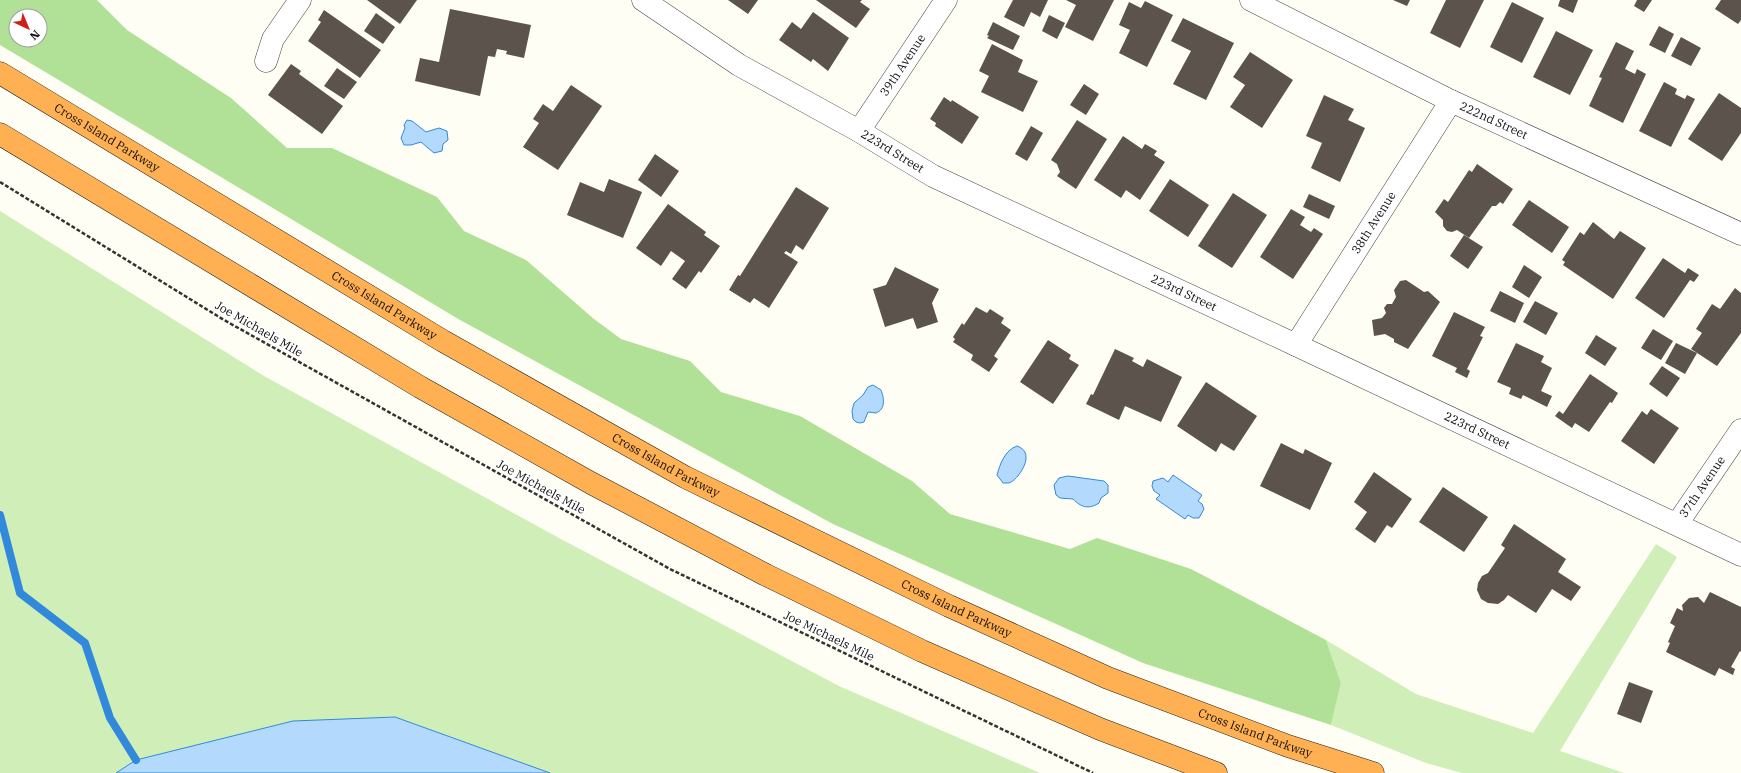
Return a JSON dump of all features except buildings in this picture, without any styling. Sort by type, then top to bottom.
[{"type":"highway","name":"Cross Island Parkway","points":[[0,73],[443,342],[685,477],[949,606],[1108,678],[1288,746],[1373,773]]},
{"type":"highway","points":[[0,134],[420,387],[591,483],[766,575],[922,651],[1078,720],[1216,773]]},
{"type":"street","points":[[266,61],[273,39],[300,0]]},
{"type":"street","name":"223rd Street","points":[[643,0],[739,65],[859,132],[940,180],[1296,345],[1741,555]]},
{"type":"street","name":"39th Avenue","points":[[859,132],[946,0]]},
{"type":"street","name":"222nd Street","points":[[1251,0],[1451,101],[1741,234]]},
{"type":"street","name":"38th Avenue","points":[[1296,345],[1451,101]]},
{"type":"street","name":"37th Avenue","points":[[1677,524],[1741,430]]},
{"type":"path","name":"Joe Michaels Mile","points":[[0,182],[224,320],[670,569],[1093,773]]},
{"type":"green space","points":[[0,0],[97,0],[127,30],[231,98],[287,148],[332,148],[437,197],[464,231],[526,260],[594,319],[621,339],[690,361],[721,392],[800,416],[912,481],[950,514],[1070,549],[1097,538],[1191,569],[1326,640],[1341,683],[1331,725],[1143,663],[833,524],[460,320],[0,45]]},
{"type":"green space","points":[[0,211],[264,376],[559,538],[839,686],[1040,773],[0,773]]},
{"type":"green space","points":[[1656,544],[1677,557],[1560,751],[1624,773],[1462,773],[1426,763],[1331,725],[1341,683],[1326,640],[1416,694],[1533,733]]},
{"type":"water","points":[[407,120],[412,121],[426,132],[439,128],[447,131],[448,140],[443,144],[442,151],[434,153],[421,142],[411,145],[404,145],[401,138],[405,128],[404,125]]},
{"type":"water","points":[[873,385],[881,390],[883,396],[883,406],[876,413],[868,412],[864,422],[856,422],[853,419],[852,411],[854,403],[863,395],[868,387]]},
{"type":"water","points":[[1017,446],[1026,454],[1024,466],[1013,481],[1003,483],[997,475],[1000,466],[1006,454]]},
{"type":"water","points":[[1173,475],[1202,495],[1198,501],[1202,504],[1204,509],[1199,518],[1193,518],[1188,515],[1185,519],[1156,499],[1160,495],[1154,491],[1152,486],[1153,481],[1163,478],[1168,482]]},
{"type":"water","points":[[1068,476],[1104,481],[1108,485],[1108,493],[1101,498],[1099,503],[1088,507],[1082,506],[1073,499],[1060,498],[1056,495],[1054,485],[1059,478]]},
{"type":"water","points":[[395,717],[550,773],[116,773],[136,760],[293,721]]},
{"type":"waterway","points":[[0,515],[20,593],[85,643],[110,718],[136,760]]}]
